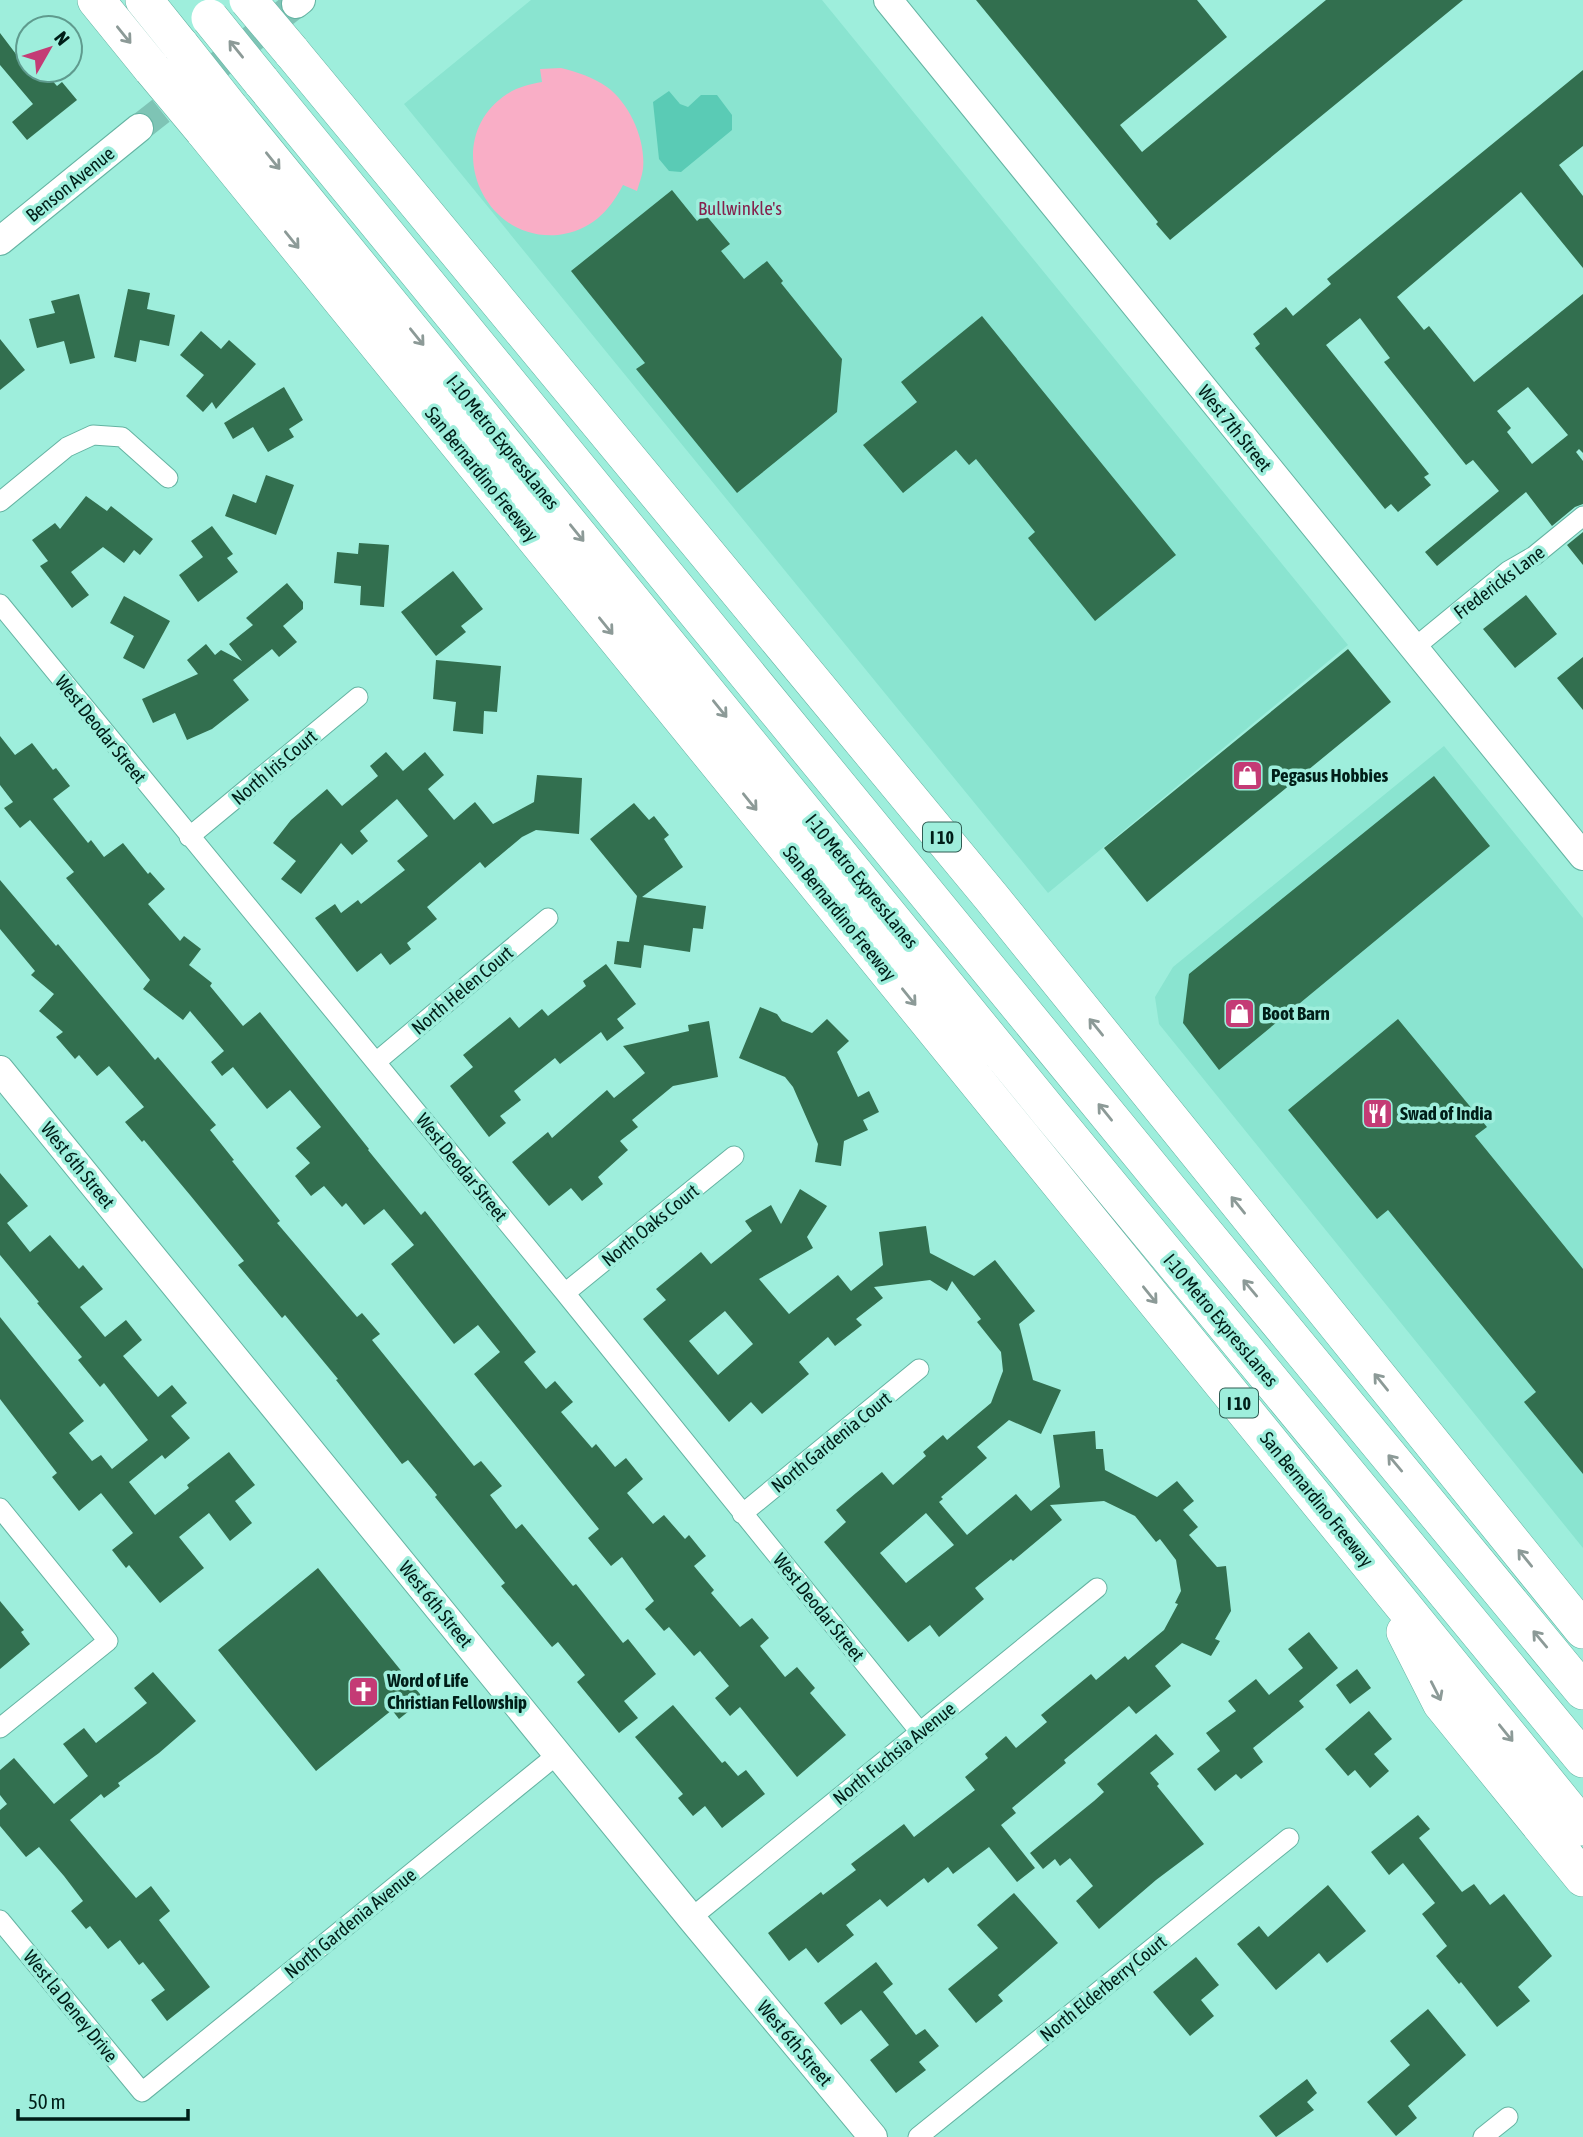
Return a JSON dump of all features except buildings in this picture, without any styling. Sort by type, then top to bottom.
[{"type":"highway","name":"San Bernardino Freeway","points":[[96,0],[152,69],[216,119],[1583,1827]]},
{"type":"highway","name":"I-10 Metro ExpressLanes","points":[[144,0],[181,46],[216,119],[1025,1081],[1583,1759]]},
{"type":"highway","name":"I 10","points":[[248,0],[992,898],[1583,1630]]},
{"type":"highway","points":[[203,9],[1583,1691]]},
{"type":"highway","points":[[1371,1565],[1441,1703],[1583,1878]]},
{"type":"street","name":"West 7th Street","points":[[888,0],[1583,856]]},
{"type":"street","name":"Benson Avenue","points":[[0,241],[139,128]]},
{"type":"street","points":[[0,502],[67,447],[93,435],[122,437],[168,478]]},
{"type":"street","name":"Fredericks Lane","points":[[1414,648],[1508,571],[1534,556],[1583,516]]},
{"type":"street","name":"West Deodar Street","points":[[0,604],[565,1293],[920,1732]]},
{"type":"street","name":"North Iris Court","points":[[190,837],[358,697]]},
{"type":"street","name":"North Helen Court","points":[[376,1062],[548,918]]},
{"type":"street","name":"West 6th Street","points":[[0,1070],[691,1919],[873,2137]]},
{"type":"street","name":"North Oaks Court","points":[[565,1293],[734,1156]]},
{"type":"street","name":"North Gardenia Court","points":[[743,1514],[919,1369]]},
{"type":"street","points":[[0,1508],[108,1641],[0,1728]]},
{"type":"street","name":"North Fuchsia Avenue","points":[[691,1919],[1097,1588]]},
{"type":"street","name":"North Gardenia Avenue","points":[[142,2092],[558,1754]]},
{"type":"street","name":"North Elderberry Court","points":[[918,2137],[1289,1838]]},
{"type":"street","name":"West la Deney Drive","points":[[0,1920],[142,2092]]},
{"type":"street","points":[[1483,2137],[1508,2117]]},
{"type":"shaded area","name":"Bullwinkle's","points":[[531,0],[822,0],[1348,645],[1048,893],[404,104]]},
{"type":"shaded area","points":[[561,68],[602,83],[623,103],[639,135],[643,172],[637,191],[623,185],[605,212],[589,225],[558,235],[531,233],[508,222],[490,205],[478,184],[473,160],[476,136],[487,113],[507,94],[515,89],[542,82],[540,69]]},
{"type":"shaded area","points":[[669,91],[680,104],[688,107],[701,95],[717,95],[732,115],[732,130],[681,172],[669,171],[659,159],[653,102]]},
{"type":"shaded area","points":[[1444,746],[1583,918],[1583,1548],[1159,1024],[1155,997],[1173,967]]},
{"type":"tunnel","points":[[139,128],[296,4]]},
{"type":"place","name":"Pegasus Hobbies","points":[[1248,775]]},
{"type":"place","name":"Boot Barn","points":[[1239,1013]]},
{"type":"place","name":"Swad of India","points":[[1377,1113]]},
{"type":"place","name":"Word of Life Christian Fellowship","points":[[364,1691]]}]
